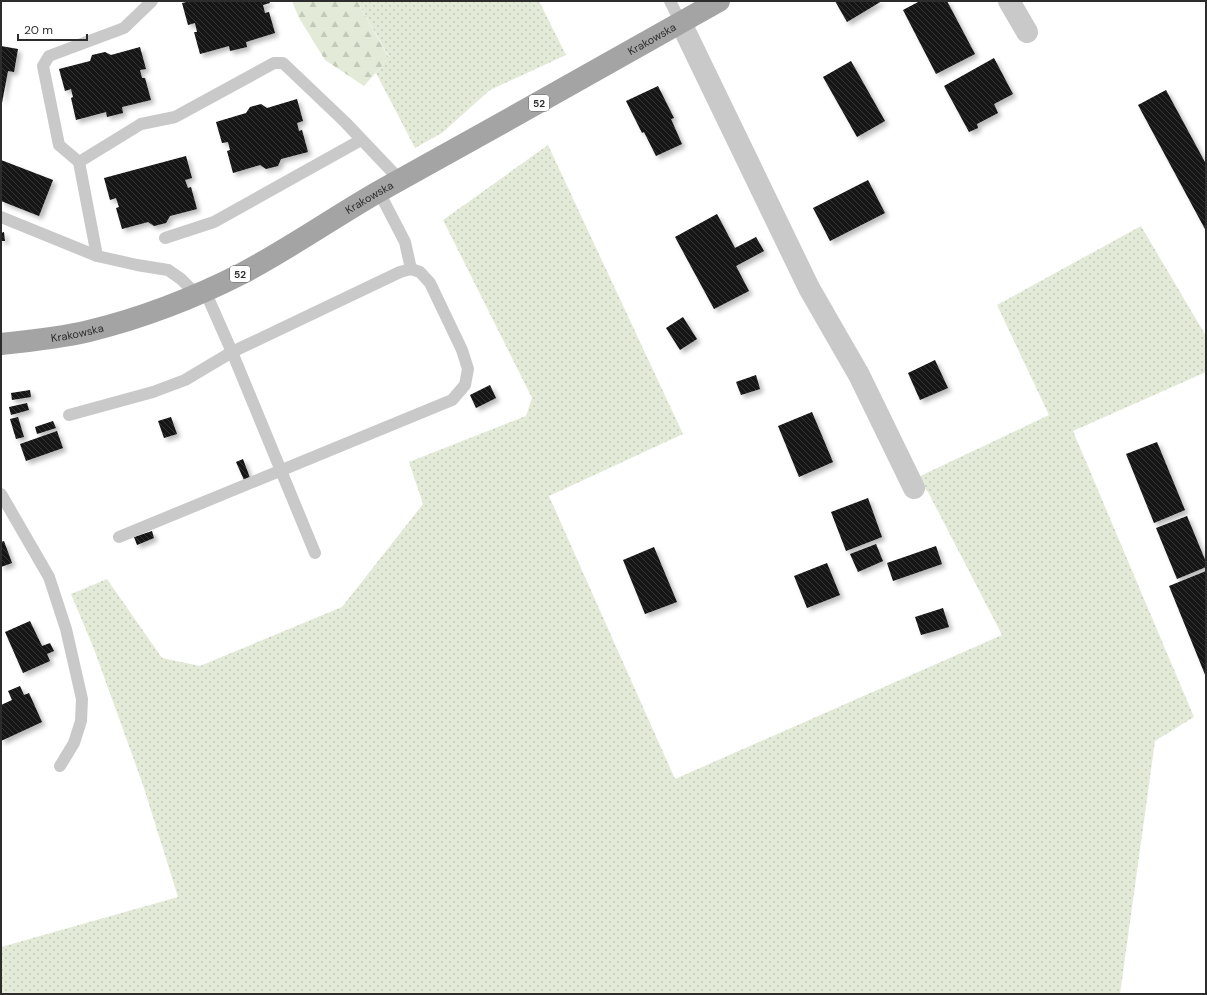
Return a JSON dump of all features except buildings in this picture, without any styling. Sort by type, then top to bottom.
[{"type":"main road","name":"Krakowska","points":[[1,344],[57,337],[88,331],[153,312],[201,293],[256,266],[400,180],[720,1]]},
{"type":"street","points":[[1009,1],[1027,32]]},
{"type":"street","points":[[681,22],[809,288],[859,375],[914,488]]},
{"type":"lane","points":[[97,256],[79,162],[59,145],[43,66],[49,56],[124,28],[152,1]]},
{"type":"lane","points":[[670,1],[681,22]]},
{"type":"lane","points":[[79,162],[141,124],[175,117],[274,63],[283,63],[345,122],[360,140],[400,180]]},
{"type":"lane","points":[[165,238],[214,222],[360,140]]},
{"type":"lane","points":[[379,192],[405,242],[411,269]]},
{"type":"lane","points":[[1,217],[97,256],[168,270],[201,293],[232,352],[315,553]]},
{"type":"lane","points":[[69,415],[154,392],[185,380],[232,352],[400,272],[411,269],[420,272],[430,283],[462,350],[468,369],[465,385],[452,400],[119,537]]},
{"type":"lane","points":[[1,494],[49,577],[66,629],[82,699],[81,722],[74,742],[60,766]]},
{"type":"green space","points":[[292,1],[357,1],[389,58],[364,86],[325,60],[299,18]]},
{"type":"green space","points":[[357,1],[539,1],[566,55],[490,90],[442,133],[415,148],[376,73],[389,57]]},
{"type":"green space","points":[[548,145],[683,434],[549,496],[675,779],[1002,635],[928,492],[916,478],[1049,415],[997,305],[1141,226],[1206,336],[1206,372],[1073,431],[1194,717],[1155,741],[1120,994],[1,994],[1,947],[178,897],[143,785],[94,649],[71,594],[107,579],[162,658],[200,666],[342,607],[423,504],[409,462],[526,416],[532,398],[443,220]]}]
